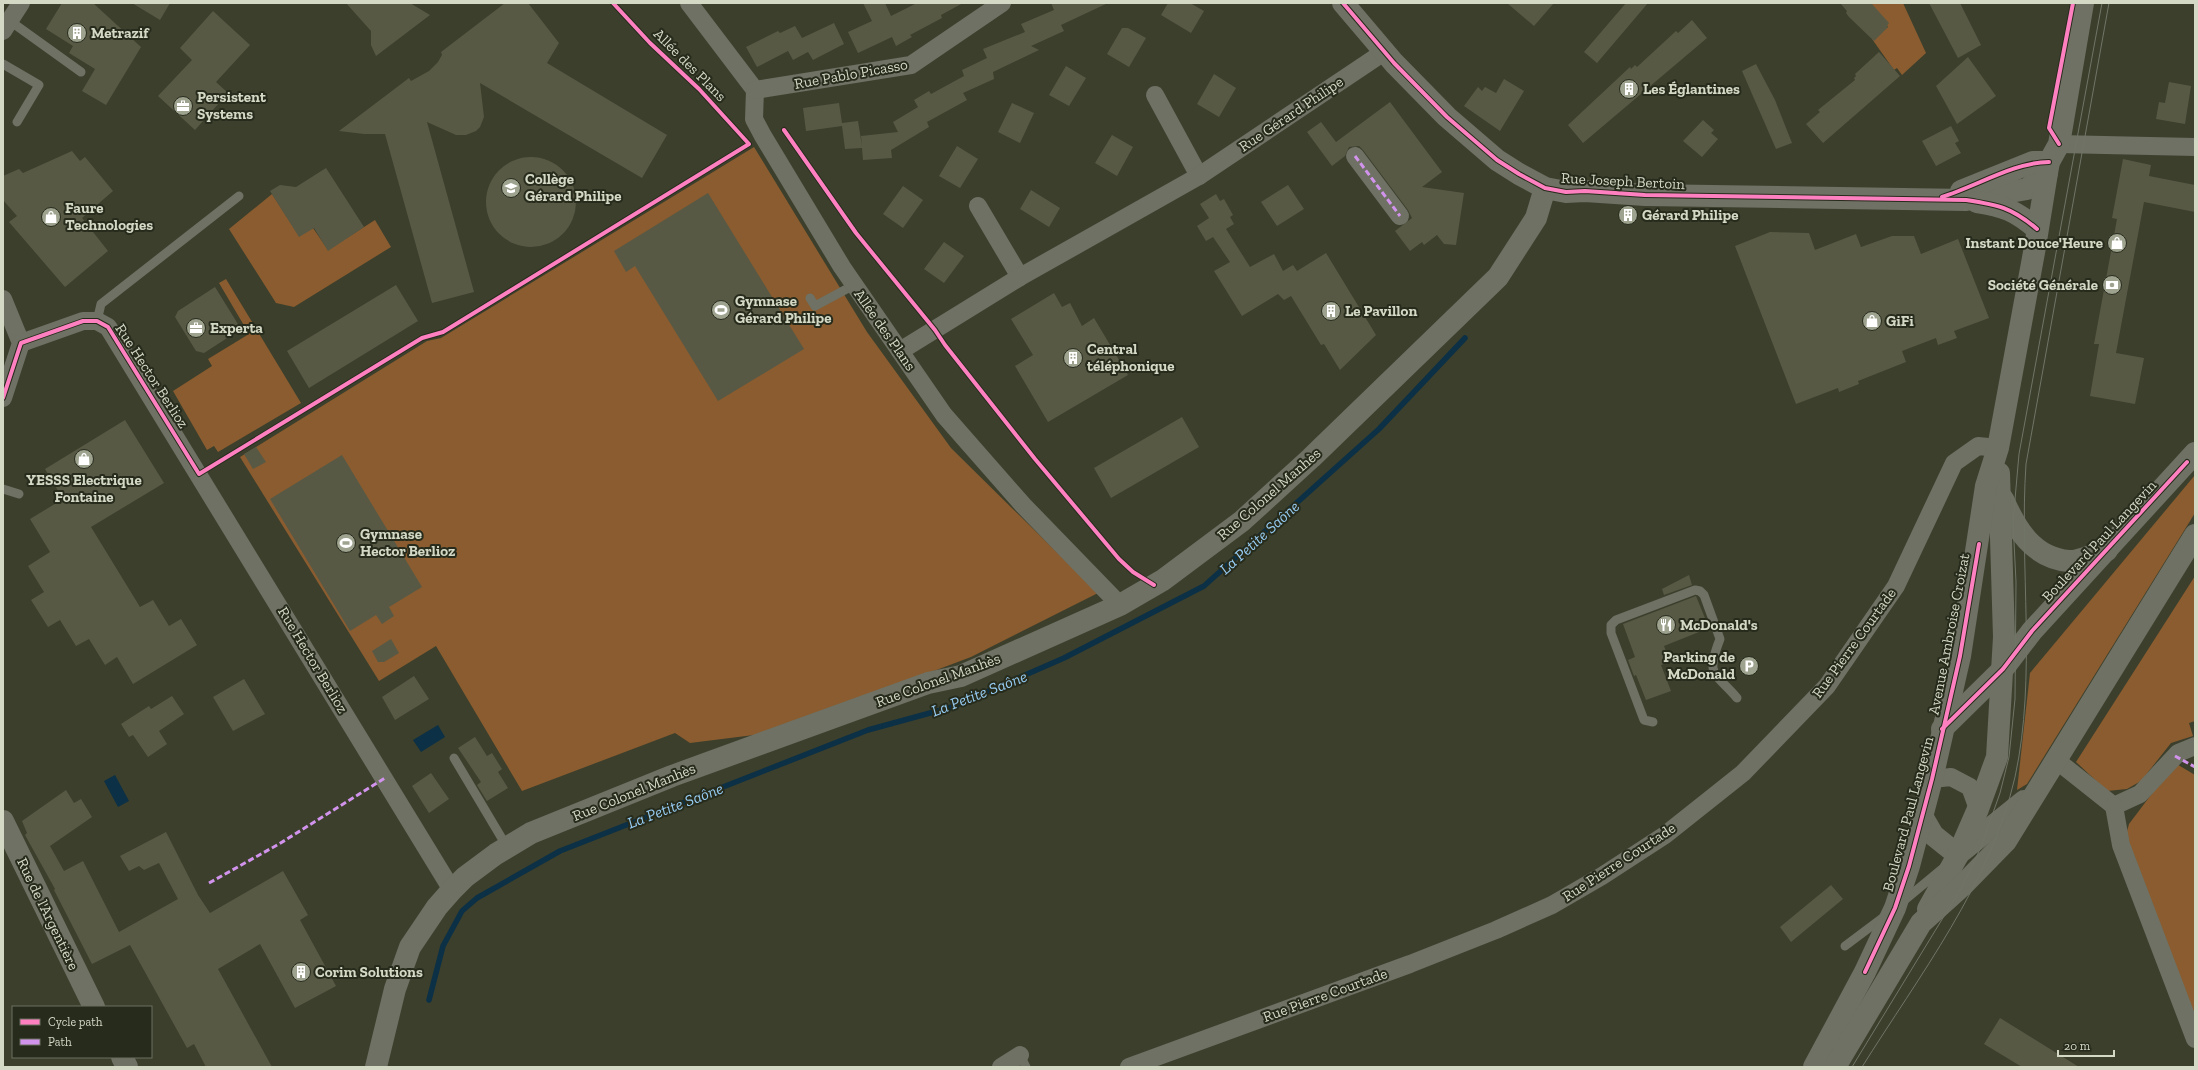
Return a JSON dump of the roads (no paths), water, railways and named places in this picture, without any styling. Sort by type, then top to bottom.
[{"type":"street","points":[[6,26],[21,3]]},
{"type":"street","name":"Allée des Plans","points":[[689,3],[755,90],[754,119],[757,125],[814,222],[854,285],[944,415],[1024,505],[1120,605]]},
{"type":"street","name":"Rue Pablo Picasso","points":[[755,90],[911,65],[1002,3]]},
{"type":"street","name":"Avenue Ambroise Croizat","points":[[1942,729],[1960,656],[1986,486],[1998,448],[2037,229],[2083,3]]},
{"type":"street","name":"Rue Joseph Bertoin","points":[[1345,4],[1384,52],[1413,84],[1469,136],[1519,174],[1545,188],[1566,192],[1585,191],[1645,195],[1929,201],[1966,200],[2027,189],[2052,159]]},
{"type":"street","name":"Rue Gérard Philipe","points":[[900,351],[1020,277],[1199,176],[1384,52]]},
{"type":"street","points":[[1155,96],[1199,176]]},
{"type":"street","points":[[2052,159],[2195,147]]},
{"type":"street","points":[[1355,156],[1400,216]]},
{"type":"street","name":"Rue Joseph Bertoin","points":[[1929,201],[1968,189],[2033,162],[2052,159]]},
{"type":"street","name":"Rue Colonel Manhès","points":[[376,1067],[395,989],[410,947],[437,907],[465,877],[507,847],[531,834],[672,776],[928,683],[961,676],[1120,605],[1163,580],[1242,521],[1311,458],[1498,277],[1536,218],[1545,188]]},
{"type":"street","name":"Rue Joseph Bertoin","points":[[1966,200],[2005,208],[2019,214],[2037,229]]},
{"type":"street","points":[[978,206],[1020,277]]},
{"type":"street","points":[[3,300],[21,343],[3,398]]},
{"type":"street","name":"Rue Hector Berlioz","points":[[21,343],[83,321],[98,321],[108,327],[118,341],[452,890]]},
{"type":"street","name":"Rue Pierre Courtade","points":[[1129,1067],[1410,964],[1496,930],[1552,905],[1602,876],[1665,835],[1743,773],[1827,686],[1896,586],[1954,463],[1978,446],[1998,448]]},
{"type":"street","name":"Avenue Ambroise Croizat","points":[[1921,923],[1958,855],[1978,809],[1997,757],[2004,669],[1998,448]]},
{"type":"street","name":"Boulevard Paul Langevin","points":[[1814,1067],[1865,972],[1895,908],[1909,866],[1932,779],[1942,729],[2004,669],[2032,631],[2108,550],[2195,453]]},
{"type":"street","name":"Avenue Ambroise Croizat","points":[[1999,490],[2013,522],[2023,536],[2039,552],[2070,561],[2108,550]]},
{"type":"street","points":[[1834,1067],[1921,923],[1963,885],[2006,841],[2034,793],[2195,535]]},
{"type":"street","points":[[2114,806],[2140,794],[2178,753],[2195,746]]},
{"type":"street","points":[[2056,760],[2114,806],[2121,845],[2195,1039]]},
{"type":"street","points":[[1932,779],[1952,777],[1970,787],[1978,809]]},
{"type":"street","points":[[1922,816],[1933,835],[1958,855],[2034,793]]},
{"type":"street","name":"Rue de l'Argentière","points":[[3,821],[94,1006]]},
{"type":"street","points":[[122,1058],[127,1067]]},
{"type":"street","points":[[1001,1067],[1023,1061]]},
{"type":"lane","points":[[6,26],[81,72]]},
{"type":"lane","points":[[3,64],[39,85],[17,122]]},
{"type":"lane","points":[[98,321],[101,304],[239,196]]},
{"type":"lane","points":[[810,298],[815,306],[854,285]]},
{"type":"lane","points":[[3,489],[19,494]]},
{"type":"lane","points":[[1653,722],[1644,720],[1611,633],[1611,625],[1616,620],[1695,590],[1700,591],[1704,595],[1720,639],[1712,659],[1713,671],[1718,680],[1737,698]]},
{"type":"lane","points":[[454,758],[507,847]]},
{"type":"lane","points":[[1844,946],[1895,908],[1958,855]]},
{"type":"water","points":[[438,725],[445,737],[421,752],[413,740]]},
{"type":"water","points":[[115,775],[129,801],[118,807],[104,781]]},
{"type":"waterway","name":"La Petite Saône","points":[[429,1000],[443,946],[462,911],[477,898],[560,851],[868,730],[952,707],[1064,658],[1204,586],[1379,429],[1465,338]]},
{"type":"tram line","points":[[1852,1067],[1963,885],[1981,847],[2000,793],[2009,757],[2015,699],[2016,582],[2013,522],[2019,454],[2102,3]]},
{"type":"tram line","points":[[1862,1067],[1951,928],[1971,891],[1989,854],[2004,816],[2015,777],[2022,739],[2025,700],[2026,621],[2024,503],[2026,464],[2109,3]]},
{"type":"place","name":"Metrazif","points":[[77,33]]},
{"type":"place","name":"Les Églantines","points":[[1629,89]]},
{"type":"place","name":"Persistent Systems","points":[[183,106]]},
{"type":"place","name":"Collège Gérard Philipe","points":[[511,188]]},
{"type":"place","name":"Gérard Philipe","points":[[1628,215]]},
{"type":"place","name":"Faure Technologies","points":[[51,217]]},
{"type":"place","name":"Instant Douce'Heure","points":[[2117,243]]},
{"type":"place","name":"Société Générale","points":[[2112,285]]},
{"type":"place","name":"Gymnase Gérard Philipe","points":[[721,310]]},
{"type":"place","name":"Le Pavillon","points":[[1331,311]]},
{"type":"place","name":"GiFi","points":[[1872,321]]},
{"type":"place","name":"Experta","points":[[196,328]]},
{"type":"place","name":"Central téléphonique","points":[[1073,358]]},
{"type":"place","name":"YESSS Electrique Fontaine","points":[[84,459]]},
{"type":"place","name":"Gymnase Hector Berlioz","points":[[346,543]]},
{"type":"place","name":"McDonald's","points":[[1666,625]]},
{"type":"place","name":"Parking de McDonald","points":[[1749,666]]},
{"type":"place","name":"Corim Solutions","points":[[301,972]]}]
